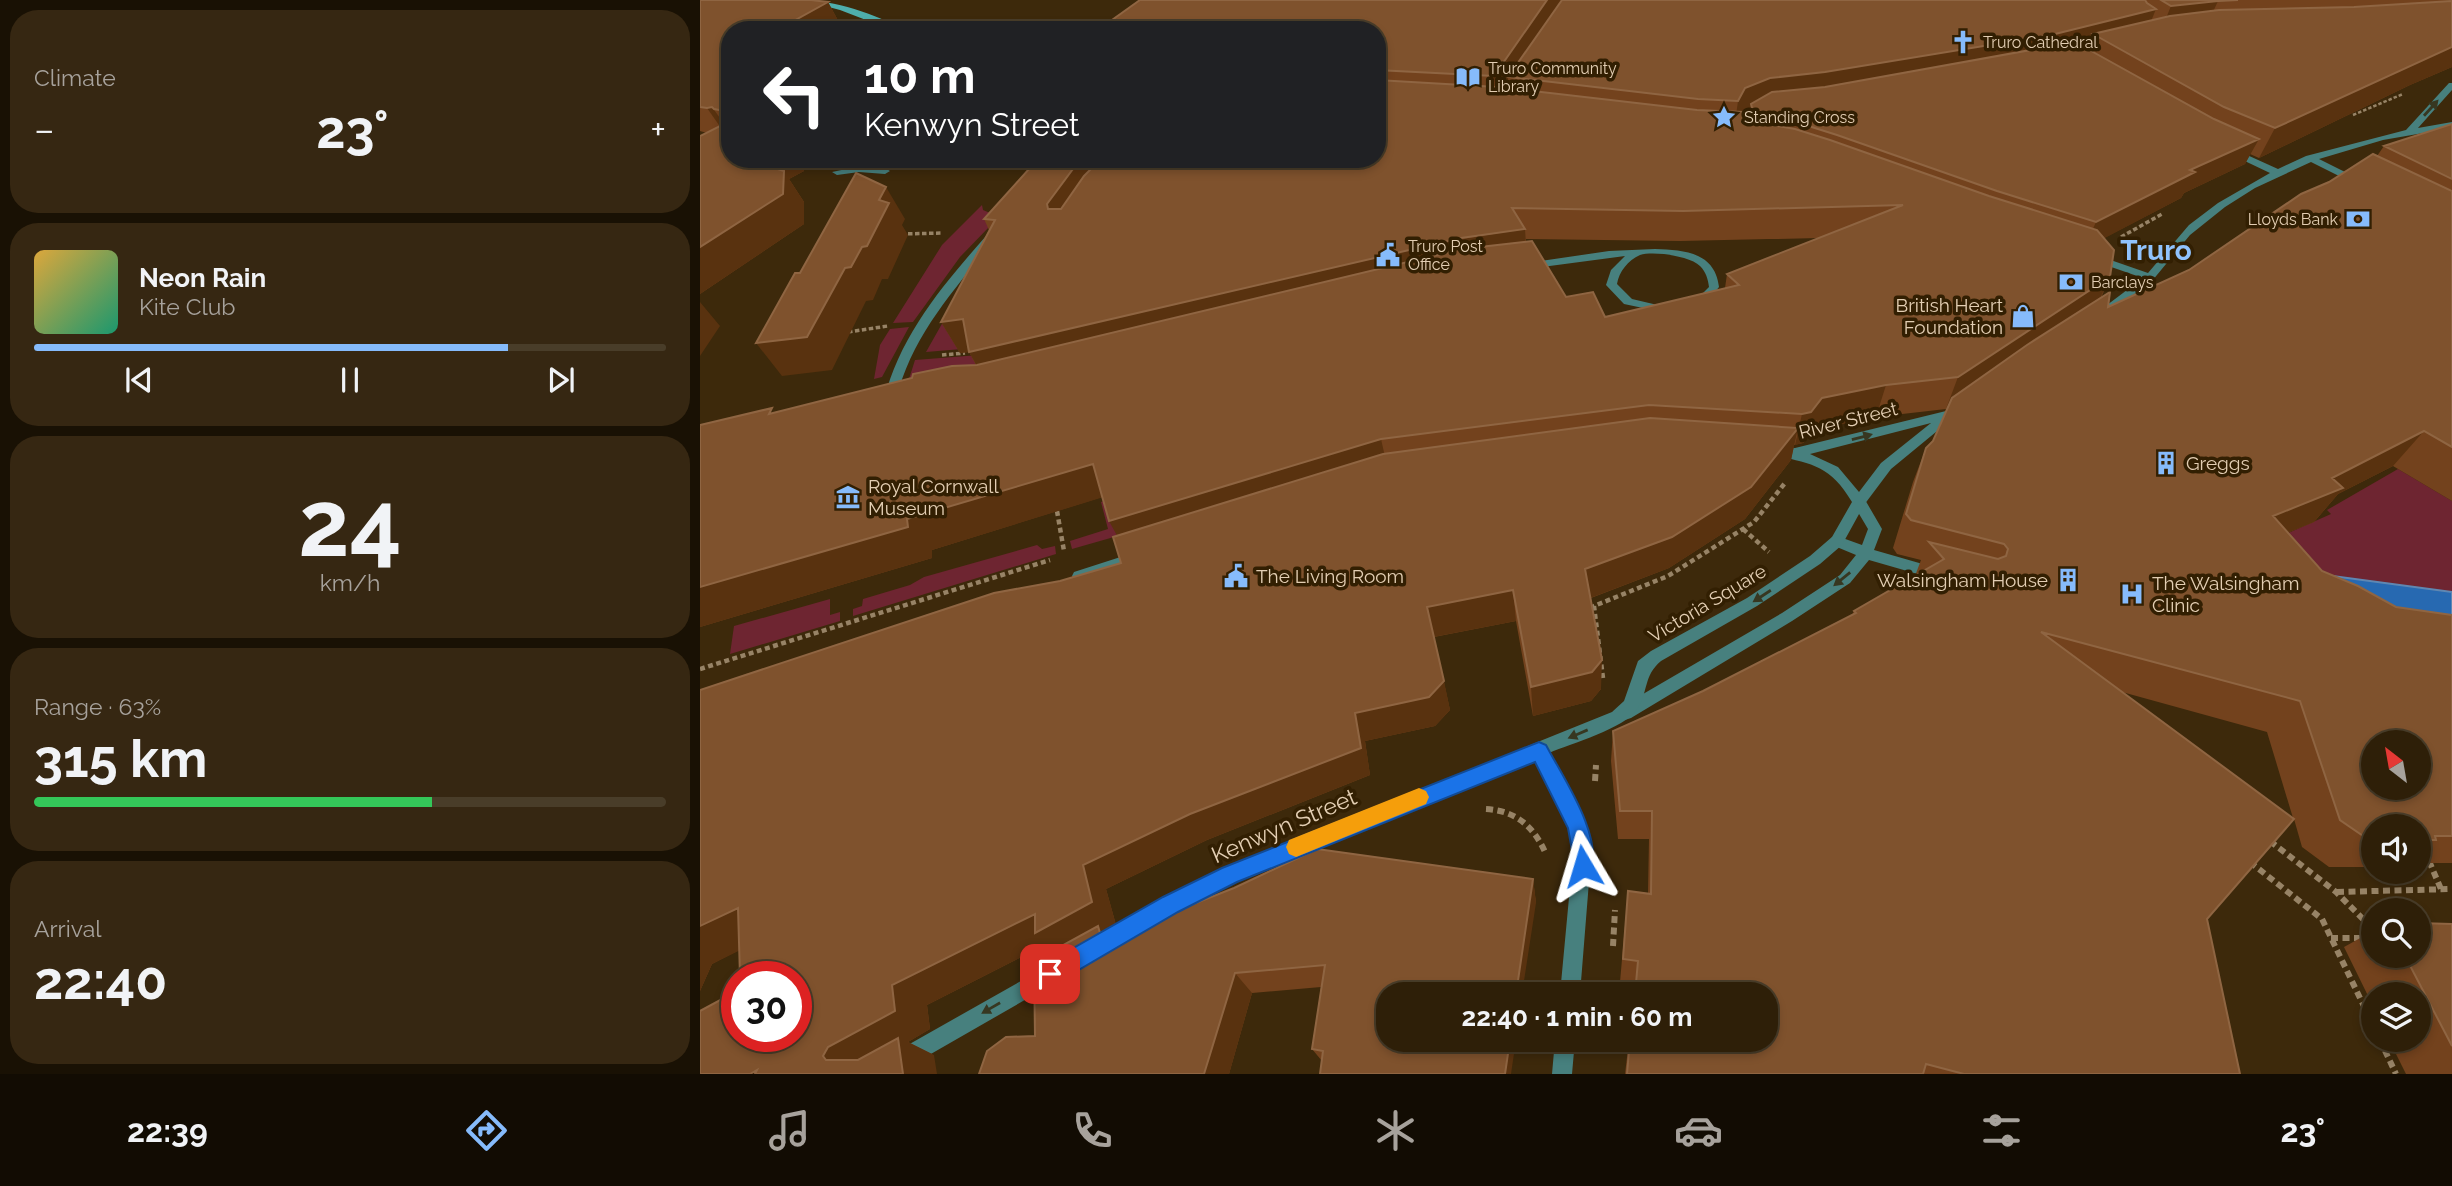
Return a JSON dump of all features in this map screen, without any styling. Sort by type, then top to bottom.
[{"type":"main road","points":[[806,0],[850,11],[876,21]]},
{"type":"street","points":[[2410,131],[2452,85]]},
{"type":"street","points":[[2086,324],[2150,277],[2176,242],[2194,226],[2276,172],[2350,144],[2452,125]]},
{"type":"street","points":[[2228,150],[2276,172]]},
{"type":"street","points":[[2309,158],[2370,188]]},
{"type":"street","points":[[837,172],[859,169],[885,171]]},
{"type":"street","points":[[889,409],[897,377],[915,338],[971,260],[999,228]]},
{"type":"street","points":[[1511,268],[1654,251],[1690,256],[1705,264],[1713,275],[1714,287],[1705,297],[1683,306],[1648,308],[1628,302],[1617,294],[1611,285],[1612,274],[1617,265],[1636,254]]},
{"type":"street","points":[[2085,255],[2150,277]]},
{"type":"street","points":[[1949,414],[1969,401]]},
{"type":"street","points":[[876,412],[903,406]]},
{"type":"street","name":"River Street","points":[[1759,449],[1795,453],[1949,414]]},
{"type":"street","name":"Victoria Square","points":[[1618,717],[1631,705],[1644,666],[1656,656],[1752,602],[1815,560],[1837,541],[1859,502],[1886,466],[1949,414]]},
{"type":"street","points":[[1571,982],[1583,845],[1564,796],[1539,751],[1618,717],[1845,579],[1866,553],[1875,529],[1846,480],[1825,464],[1795,453]]},
{"type":"street","points":[[1837,541],[1884,560],[1955,578]]},
{"type":"street","points":[[1066,580],[1156,551]]},
{"type":"street","name":"Kenwyn Street","points":[[1096,948],[1171,904],[1230,875],[1539,751]]},
{"type":"street","points":[[876,1074],[1073,961]]},
{"type":"street","points":[[1562,1074],[1564,1052]]},
{"type":"path","points":[[2351,116],[2407,92]]},
{"type":"path","points":[[2111,242],[2172,208]]},
{"type":"path","points":[[891,235],[942,233]]},
{"type":"path","points":[[837,333],[877,327]]},
{"type":"path","points":[[933,355],[972,352]]},
{"type":"path","points":[[1605,689],[1594,606],[1668,576],[1754,522],[1792,474]]},
{"type":"path","points":[[1057,511],[1065,556]]},
{"type":"path","points":[[700,669],[1052,560]]},
{"type":"path","points":[[1477,811],[1488,808],[1504,810],[1531,825],[1547,855],[1546,867]]},
{"type":"path","points":[[2262,847],[2268,840],[2336,892],[2361,917]]},
{"type":"path","points":[[2256,855],[2250,862],[2322,919],[2361,1000]]},
{"type":"path","points":[[2431,865],[2441,889]]},
{"type":"path","points":[[2336,892],[2452,889]]},
{"type":"path","points":[[2331,938],[2361,938]]},
{"type":"path","points":[[2386,1052],[2396,1074]]},
{"type":"shaded area","points":[[982,205],[983,210],[990,213],[991,225],[960,257],[913,322],[893,323],[942,245]]},
{"type":"shaded area","points":[[952,306],[962,349],[926,352]]},
{"type":"shaded area","points":[[909,327],[882,377],[874,379],[880,345],[890,329]]},
{"type":"shaded area","points":[[1056,349],[909,379],[915,360]]},
{"type":"shaded area","points":[[2398,469],[2452,501],[2452,592],[2259,566],[2284,535],[2331,514],[2327,510]]},
{"type":"shaded area","points":[[1111,499],[1121,535],[1072,549],[1070,541],[1108,529],[1101,502]]},
{"type":"shaded area","points":[[1037,545],[1042,549],[1055,546],[1056,554],[853,616],[853,609],[862,606],[863,599],[910,585],[924,577]]},
{"type":"shaded area","points":[[830,599],[830,615],[840,612],[840,621],[730,654],[734,626]]},
{"type":"water","points":[[2259,566],[2452,592],[2452,620],[2317,599]]},
{"type":"building","points":[[700,0],[828,2],[794,21],[721,21],[721,110],[700,107]]},
{"type":"building","points":[[1140,0],[1547,0],[1494,76],[1386,70],[1386,21],[1111,21]]},
{"type":"building","points":[[1562,0],[2145,0],[2156,9],[2051,35],[1825,72],[1770,78],[1745,88],[1738,101],[1698,99],[1508,77]]},
{"type":"building","points":[[2161,0],[2238,0],[2171,6]]},
{"type":"building","points":[[2452,1],[2452,47],[2275,128],[2224,107],[2093,34],[2170,16],[2219,10],[2354,7]]},
{"type":"building","points":[[2075,42],[2214,119],[2259,139],[2190,170],[2195,172],[2096,222],[1997,191],[1837,135],[1799,123],[1767,118],[1752,108],[1751,104],[1772,92],[1825,87]]},
{"type":"building","points":[[1386,81],[1497,87],[1697,110],[1743,112],[1760,123],[1795,129],[1830,140],[1989,196],[2097,230],[2114,250],[2110,277],[1958,377],[1886,385],[1822,398],[1811,412],[1802,414],[1649,405],[1381,439],[1109,521],[1093,464],[907,519],[908,527],[700,587],[700,425],[772,408],[769,414],[912,378],[913,374],[952,366],[977,365],[1462,249],[1532,241],[1566,297],[1593,292],[1605,317],[1739,285],[1727,274],[1903,205],[1683,211],[1512,208],[1525,229],[1461,238],[969,352],[963,319],[941,322],[995,220],[984,219],[1030,168],[1074,168],[1047,204],[1048,209],[1061,209],[1092,168],[1386,168]]},
{"type":"building","points":[[2452,124],[2452,179],[2384,146]]},
{"type":"building","points":[[721,126],[721,168],[774,168],[784,171],[783,194],[700,247],[700,136]]},
{"type":"building","points":[[2373,154],[2452,191],[2452,447],[2424,431],[2332,478],[2343,488],[2273,516],[2322,571],[2358,586],[2396,607],[2452,615],[2452,836],[2435,836],[2436,840],[2431,840],[2431,814],[2361,814],[2361,834],[2340,820],[2300,701],[2041,632],[2294,819],[2207,919],[2240,1074],[1964,1074],[1926,1064],[1923,1074],[1627,1074],[1629,1052],[1778,1052],[1778,982],[1636,982],[1638,961],[1623,959],[1628,891],[1651,894],[1652,811],[1620,811],[1613,731],[1703,691],[1856,613],[1854,611],[1944,559],[1929,542],[1998,559],[2006,556],[2008,549],[2004,544],[1911,520],[1906,514],[1926,448],[1933,441],[1952,398],[2027,345],[2110,292],[2108,307],[2189,270],[2301,194],[2329,182]]},
{"type":"building","points":[[856,173],[886,187],[879,200],[889,203],[867,246],[862,247],[851,267],[845,268],[807,337],[756,343],[795,273],[800,273]]},
{"type":"building","points":[[1650,418],[1798,428],[1751,487],[1672,537],[1585,569],[1602,660],[1592,672],[1531,687],[1513,590],[1427,607],[1444,681],[1429,697],[1355,713],[1361,748],[1190,814],[1083,865],[1092,902],[1035,933],[1035,914],[892,985],[895,1011],[828,1047],[823,1056],[826,1060],[858,1060],[898,1038],[903,1074],[755,1074],[757,1070],[750,1074],[700,1074],[700,1011],[721,1000],[721,1052],[812,1052],[812,961],[740,961],[738,908],[700,926],[700,690],[994,593],[1060,581],[1121,563],[1113,537],[1383,454]]},
{"type":"building","points":[[1317,849],[1533,879],[1518,982],[1376,982],[1376,1052],[1508,1052],[1505,1074],[1320,1074],[1323,1051],[1312,1049],[1325,965],[1235,973],[1204,1074],[979,1074],[987,1051],[1006,1037],[1035,1036],[1034,961],[1098,926],[1102,940],[1234,888]]},
{"type":"building","points":[[2431,923],[2452,924],[2452,1046],[2431,1006],[2431,982],[2419,982],[2411,968],[2431,968]]},
{"type":"slow traffic","points":[[1296,847],[1419,797]]},
{"type":"place","name":"Truro Cathedral","points":[[1963,42]]},
{"type":"place","name":"Truro Community Library","points":[[1468,77]]},
{"type":"place","name":"Standing Cross","points":[[1724,117]]},
{"type":"place","name":"Lloyds Bank","points":[[2358,219]]},
{"type":"place","name":"Truro Post Office","points":[[1388,255]]},
{"type":"place","name":"Barclays","points":[[2071,282]]},
{"type":"place","name":"British Heart Foundation","points":[[2023,316]]},
{"type":"place","name":"Greggs","points":[[2166,463]]},
{"type":"place","name":"Royal Cornwall Museum","points":[[848,497]]},
{"type":"place","name":"The Living Room","points":[[1236,576]]},
{"type":"place","name":"Walsingham House","points":[[2068,580]]},
{"type":"place","name":"The Walsingham Clinic","points":[[2132,594]]},
{"type":"district","name":"Truro","points":[[2156,250]]},
{"type":"route","points":[[1050,974],[1171,904],[1230,875],[1539,751],[1577,826],[1583,845],[1583,866]]}]
